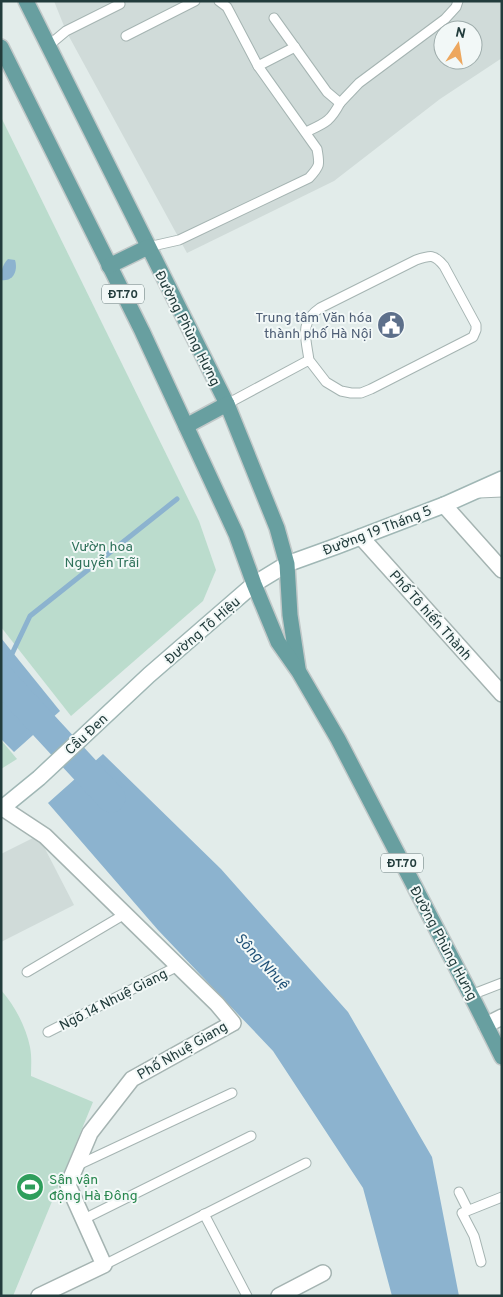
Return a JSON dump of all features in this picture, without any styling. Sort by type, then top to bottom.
[{"type":"main road","name":"Đường Phùng Hưng","points":[[26,1],[227,404],[277,528],[287,564],[290,615],[299,672]]},
{"type":"main road","name":"Đường Phùng Hưng","points":[[1,47],[142,331],[236,534],[278,642],[299,672],[338,739],[502,1057]]},
{"type":"main road","points":[[109,266],[148,247]]},
{"type":"main road","points":[[186,426],[227,404]]},
{"type":"street","name":"Đường 19 Tháng 5","points":[[254,584],[287,564],[444,505],[502,479]]},
{"type":"street","points":[[444,505],[502,570]]},
{"type":"street","name":"Phố Tô hiến Thành","points":[[361,536],[502,694]]},
{"type":"street","name":"Đường Tô Hiệu","points":[[149,675],[254,584]]},
{"type":"street","name":"Cầu Đen","points":[[2,808],[23,792],[149,675]]},
{"type":"street","name":"Phố Nhuệ Giang","points":[[2,808],[45,836],[217,1004],[233,1023],[132,1079],[90,1133],[68,1185],[104,1265]]},
{"type":"street","points":[[486,1025],[502,1017]]},
{"type":"street","points":[[39,1296],[104,1265]]},
{"type":"street","points":[[279,1296],[323,1273]]},
{"type":"lane","points":[[126,36],[196,1]]},
{"type":"lane","points":[[148,247],[179,240],[309,178],[320,163],[317,149],[258,66],[227,6],[219,1]]},
{"type":"lane","points":[[306,132],[328,122],[340,103],[359,83],[445,19],[458,1]]},
{"type":"lane","points":[[48,46],[66,31],[120,4]]},
{"type":"lane","points":[[274,18],[327,92],[340,103]]},
{"type":"lane","points":[[258,66],[295,47]]},
{"type":"lane","points":[[432,256],[438,259],[444,266],[476,325],[473,337],[361,393],[341,391],[326,382],[309,360],[305,326],[311,314],[416,260],[427,257],[432,256]]},
{"type":"lane","points":[[227,404],[309,360]]},
{"type":"lane","points":[[474,493],[502,492]]},
{"type":"lane","points":[[27,972],[125,914]]},
{"type":"lane","name":"Ngõ 14 Nhuệ Giang","points":[[48,1032],[178,966]]},
{"type":"lane","points":[[471,994],[502,983]]},
{"type":"lane","points":[[76,1166],[232,1093]]},
{"type":"lane","points":[[84,1219],[251,1136]]},
{"type":"lane","points":[[104,1265],[306,1164]]},
{"type":"lane","points":[[459,1192],[468,1210]]},
{"type":"lane","points":[[481,1262],[474,1236],[462,1213],[502,1197]]},
{"type":"lane","points":[[204,1214],[247,1296]]},
{"type":"shaded area","points":[[54,1],[502,1],[502,58],[440,99],[334,181],[187,253],[66,31]]},
{"type":"shaded area","points":[[35,837],[41,841],[74,905],[1,942],[1,854]]},
{"type":"green space","name":"Vườn hoa Nguyễn Trãi","points":[[1,117],[199,521],[216,570],[203,601],[71,716],[1,627]]},
{"type":"green space","points":[[1,740],[17,759],[1,769]]},
{"type":"green space","name":"Sân vận động Hà Đông","points":[[1,990],[15,1010],[26,1032],[31,1051],[31,1076],[93,1102],[13,1296],[1,1296]]},
{"type":"water","points":[[8,259],[15,260],[16,268],[14,274],[9,279],[1,280],[2,269]]},
{"type":"water","points":[[1,638],[60,711],[14,752],[1,739]]},
{"type":"water","points":[[103,754],[221,869],[348,1012],[432,1157],[459,1296],[392,1296],[363,1188],[273,1051],[158,930],[48,803]]},
{"type":"waterway","points":[[10,658],[30,616],[177,499]]},
{"type":"waterway","name":"Sông Nhuệ","points":[[1,679],[111,798]]},
{"type":"place","name":"Trung tâm Văn hóa thành phố Hà Nội","points":[[391,325]]},
{"type":"place","name":"Sân vận động Hà Đông","points":[[30,1187]]}]
